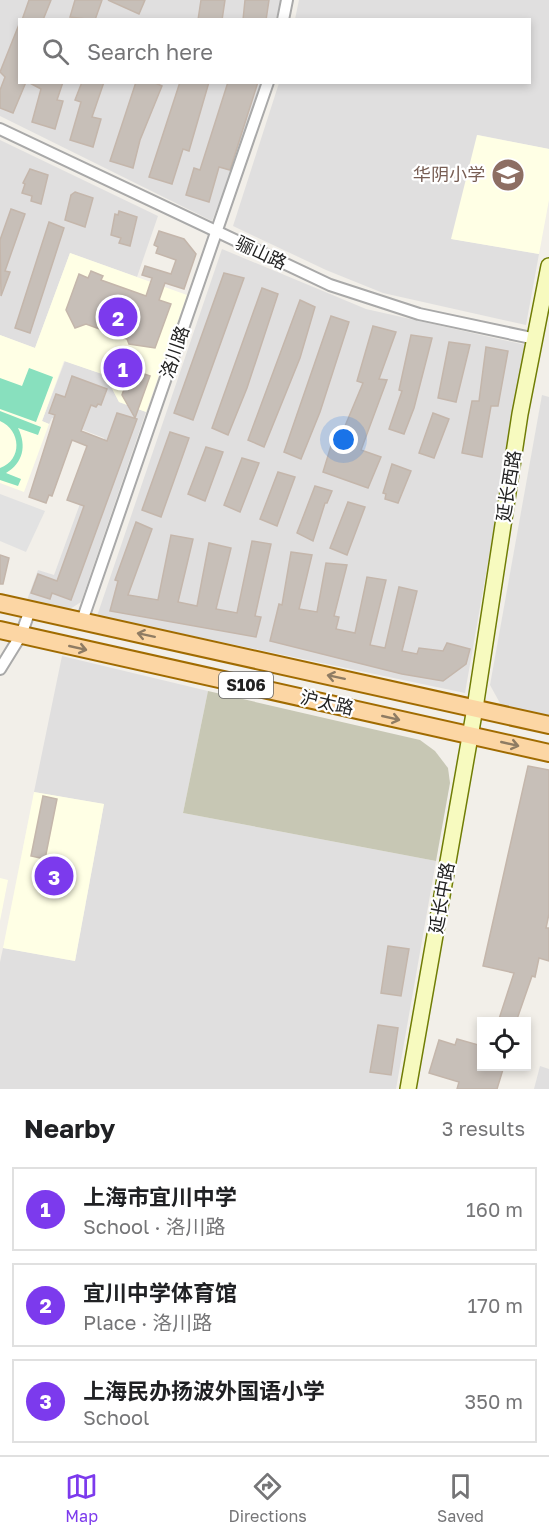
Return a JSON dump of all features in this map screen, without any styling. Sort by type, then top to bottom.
[{"type":"main road","name":"沪太路","points":[[0,603],[549,725]]},
{"type":"main road","name":"沪太路","points":[[0,630],[549,753]]},
{"type":"street","points":[[283,18],[287,0]]},
{"type":"street","name":"洛川路","points":[[82,621],[218,233],[267,84]]},
{"type":"street","name":"骊山路","points":[[0,129],[330,285],[373,301],[419,314],[536,339]]},
{"type":"street","name":"延长西路","points":[[475,708],[520,414],[549,266]]},
{"type":"street","points":[[0,669],[21,635],[30,610]]},
{"type":"street","name":"延长中路","points":[[408,1089],[475,708]]},
{"type":"shaded area","points":[[0,0],[281,0],[276,18],[18,18],[18,84],[261,84],[234,166],[212,221],[0,116]]},
{"type":"shaded area","points":[[299,0],[549,0],[549,149],[478,135],[452,239],[539,254],[526,325],[383,293],[326,270],[233,226],[279,84],[531,84],[531,18],[295,18]]},
{"type":"shaded area","name":"华阴小学","points":[[477,135],[549,149],[549,200],[539,254],[451,239]]},
{"type":"shaded area","points":[[0,140],[158,216],[137,277],[70,253],[35,348],[0,335]]},
{"type":"shaded area","points":[[222,249],[366,309],[526,345],[465,693],[97,616]]},
{"type":"shaded area","points":[[70,253],[187,295],[146,412],[119,402],[105,375],[64,361],[42,421],[49,424],[24,492],[0,483],[0,335],[35,348]]},
{"type":"shaded area","points":[[65,361],[105,375],[119,402],[146,412],[81,602],[70,609],[27,600],[38,570],[54,575],[104,438],[52,418],[49,424],[42,421]]},
{"type":"shaded area","points":[[542,395],[549,397],[549,716],[501,705],[490,685]]},
{"type":"shaded area","points":[[0,494],[45,511],[26,552],[0,541]]},
{"type":"shaded area","points":[[62,656],[208,691],[183,813],[436,861],[396,1089],[0,1089],[0,962],[3,948],[75,961],[104,804],[34,792]]},
{"type":"shaded area","points":[[208,691],[420,740],[435,751],[448,768],[450,783],[436,861],[183,813]]},
{"type":"shaded area","points":[[34,792],[104,804],[75,961],[3,948]]},
{"type":"shaded area","points":[[0,878],[8,880],[0,921]]},
{"type":"shaded area","points":[[540,1066],[549,1069],[549,1089],[534,1089]]},
{"type":"green space","points":[[29,368],[53,377],[36,422],[0,409],[0,378],[22,386]]},
{"type":"green space","points":[[0,411],[41,427],[38,435],[18,428],[22,441],[22,454],[12,469],[6,473],[21,479],[18,486],[0,480],[0,468],[13,459],[16,445],[12,431],[0,421]]},
{"type":"building","points":[[29,0],[51,0],[44,18],[23,18]]},
{"type":"building","points":[[75,0],[102,0],[96,18],[70,17]]},
{"type":"building","points":[[108,0],[145,0],[139,14]]},
{"type":"building","points":[[201,0],[225,0],[222,18],[198,18]]},
{"type":"building","points":[[245,0],[269,0],[266,18],[243,18]]},
{"type":"building","points":[[18,27],[18,84],[25,84],[13,113],[0,108],[0,90],[5,77],[0,72]]},
{"type":"building","points":[[32,84],[62,84],[57,100],[63,101],[55,129],[32,122],[41,89]]},
{"type":"building","points":[[81,84],[103,84],[92,117],[101,119],[93,147],[70,140],[81,102],[75,100]]},
{"type":"building","points":[[135,84],[162,86],[140,140],[133,168],[110,161]]},
{"type":"building","points":[[179,84],[208,84],[189,151],[183,149],[172,184],[149,177]]},
{"type":"building","points":[[227,84],[257,84],[230,170],[219,167],[209,202],[186,195],[194,168],[200,170]]},
{"type":"building","points":[[30,169],[48,175],[41,204],[31,201],[32,196],[22,193],[25,184],[23,183]]},
{"type":"building","points":[[75,192],[93,198],[85,227],[65,220],[71,195]]},
{"type":"building","points":[[11,209],[25,214],[5,271],[10,272],[1,296],[0,240]]},
{"type":"building","points":[[119,211],[137,217],[130,246],[119,243],[121,238],[111,235],[115,214],[118,215]]},
{"type":"building","points":[[49,222],[64,228],[30,333],[15,328]]},
{"type":"building","points":[[159,231],[184,239],[196,254],[184,289],[165,283],[159,300],[171,304],[155,348],[129,344],[127,339],[86,324],[75,328],[66,310],[79,274],[88,278],[91,271],[103,276],[101,280],[146,296],[152,278],[142,275],[145,266],[171,274],[176,260],[156,253],[158,247],[154,245]]},
{"type":"building","points":[[224,273],[244,278],[193,420],[174,413]]},
{"type":"building","points":[[262,288],[278,294],[247,388],[228,435],[212,428]]},
{"type":"building","points":[[300,300],[315,307],[300,358],[264,447],[248,440]]},
{"type":"building","points":[[331,316],[349,322],[320,412],[301,459],[284,452]]},
{"type":"building","points":[[373,326],[396,332],[379,379],[387,380],[361,450],[381,457],[368,488],[323,472],[334,436],[340,438],[363,383],[357,381]]},
{"type":"building","points":[[411,335],[432,338],[414,408],[404,434],[389,429],[402,391],[399,390]]},
{"type":"building","points":[[449,342],[470,345],[456,402],[438,398]]},
{"type":"building","points":[[486,347],[508,351],[498,406],[491,406],[482,457],[462,453],[472,401],[479,401]]},
{"type":"building","points":[[133,370],[150,376],[135,418],[122,395],[130,372]]},
{"type":"building","points":[[72,376],[107,389],[101,405],[98,404],[96,407],[91,405],[81,431],[107,441],[117,413],[137,419],[71,600],[52,593],[50,599],[31,593],[38,574],[57,581],[84,506],[67,500],[87,446],[72,440],[52,496],[49,495],[46,503],[29,497],[55,415],[49,413],[56,394],[65,397]]},
{"type":"building","points":[[433,413],[449,419],[434,458],[419,453]]},
{"type":"building","points":[[170,432],[189,438],[161,517],[142,510]]},
{"type":"building","points":[[206,447],[223,452],[205,501],[188,494]]},
{"type":"building","points":[[242,458],[259,463],[240,512],[224,505]]},
{"type":"building","points":[[392,464],[411,471],[398,503],[385,499],[386,494],[383,493]]},
{"type":"building","points":[[278,472],[295,477],[277,526],[260,519]]},
{"type":"building","points":[[315,486],[332,491],[325,503],[313,541],[297,533]]},
{"type":"building","points":[[348,502],[365,507],[347,555],[330,548]]},
{"type":"building","points":[[136,522],[152,529],[128,595],[158,600],[171,535],[193,539],[178,602],[197,606],[209,543],[231,548],[216,609],[237,613],[252,541],[271,544],[255,616],[261,617],[256,637],[110,611],[118,581],[115,580]]},
{"type":"building","points":[[291,552],[312,555],[299,609],[317,612],[326,563],[347,565],[334,616],[339,617],[336,629],[355,633],[367,577],[386,580],[370,645],[385,648],[399,587],[417,591],[402,651],[417,654],[419,648],[443,651],[447,643],[470,649],[466,664],[443,681],[402,674],[270,641],[279,604],[282,605]]},
{"type":"building","points":[[0,555],[9,558],[3,584],[0,584]]},
{"type":"building","points":[[528,766],[549,770],[549,914],[546,928],[549,928],[549,961],[539,958],[535,977],[532,976],[518,1017],[500,1017],[514,973],[483,966]]},
{"type":"building","points":[[43,796],[57,799],[45,859],[31,856]]},
{"type":"building","points":[[388,946],[409,949],[401,996],[381,993]]},
{"type":"building","points":[[378,1025],[398,1028],[391,1075],[370,1072]]},
{"type":"building","points":[[457,1039],[477,1045],[477,1071],[502,1071],[497,1089],[457,1089],[459,1082],[429,1073],[439,1040],[455,1045]]},
{"type":"place","name":"华阴小学","points":[[508,175]]},
{"type":"place","name":"宜川中学体育馆","points":[[118,317]]},
{"type":"place","name":"上海市宜川中学","points":[[123,368]]},
{"type":"place","name":"上海民办扬波外国语小学","points":[[54,876]]}]
